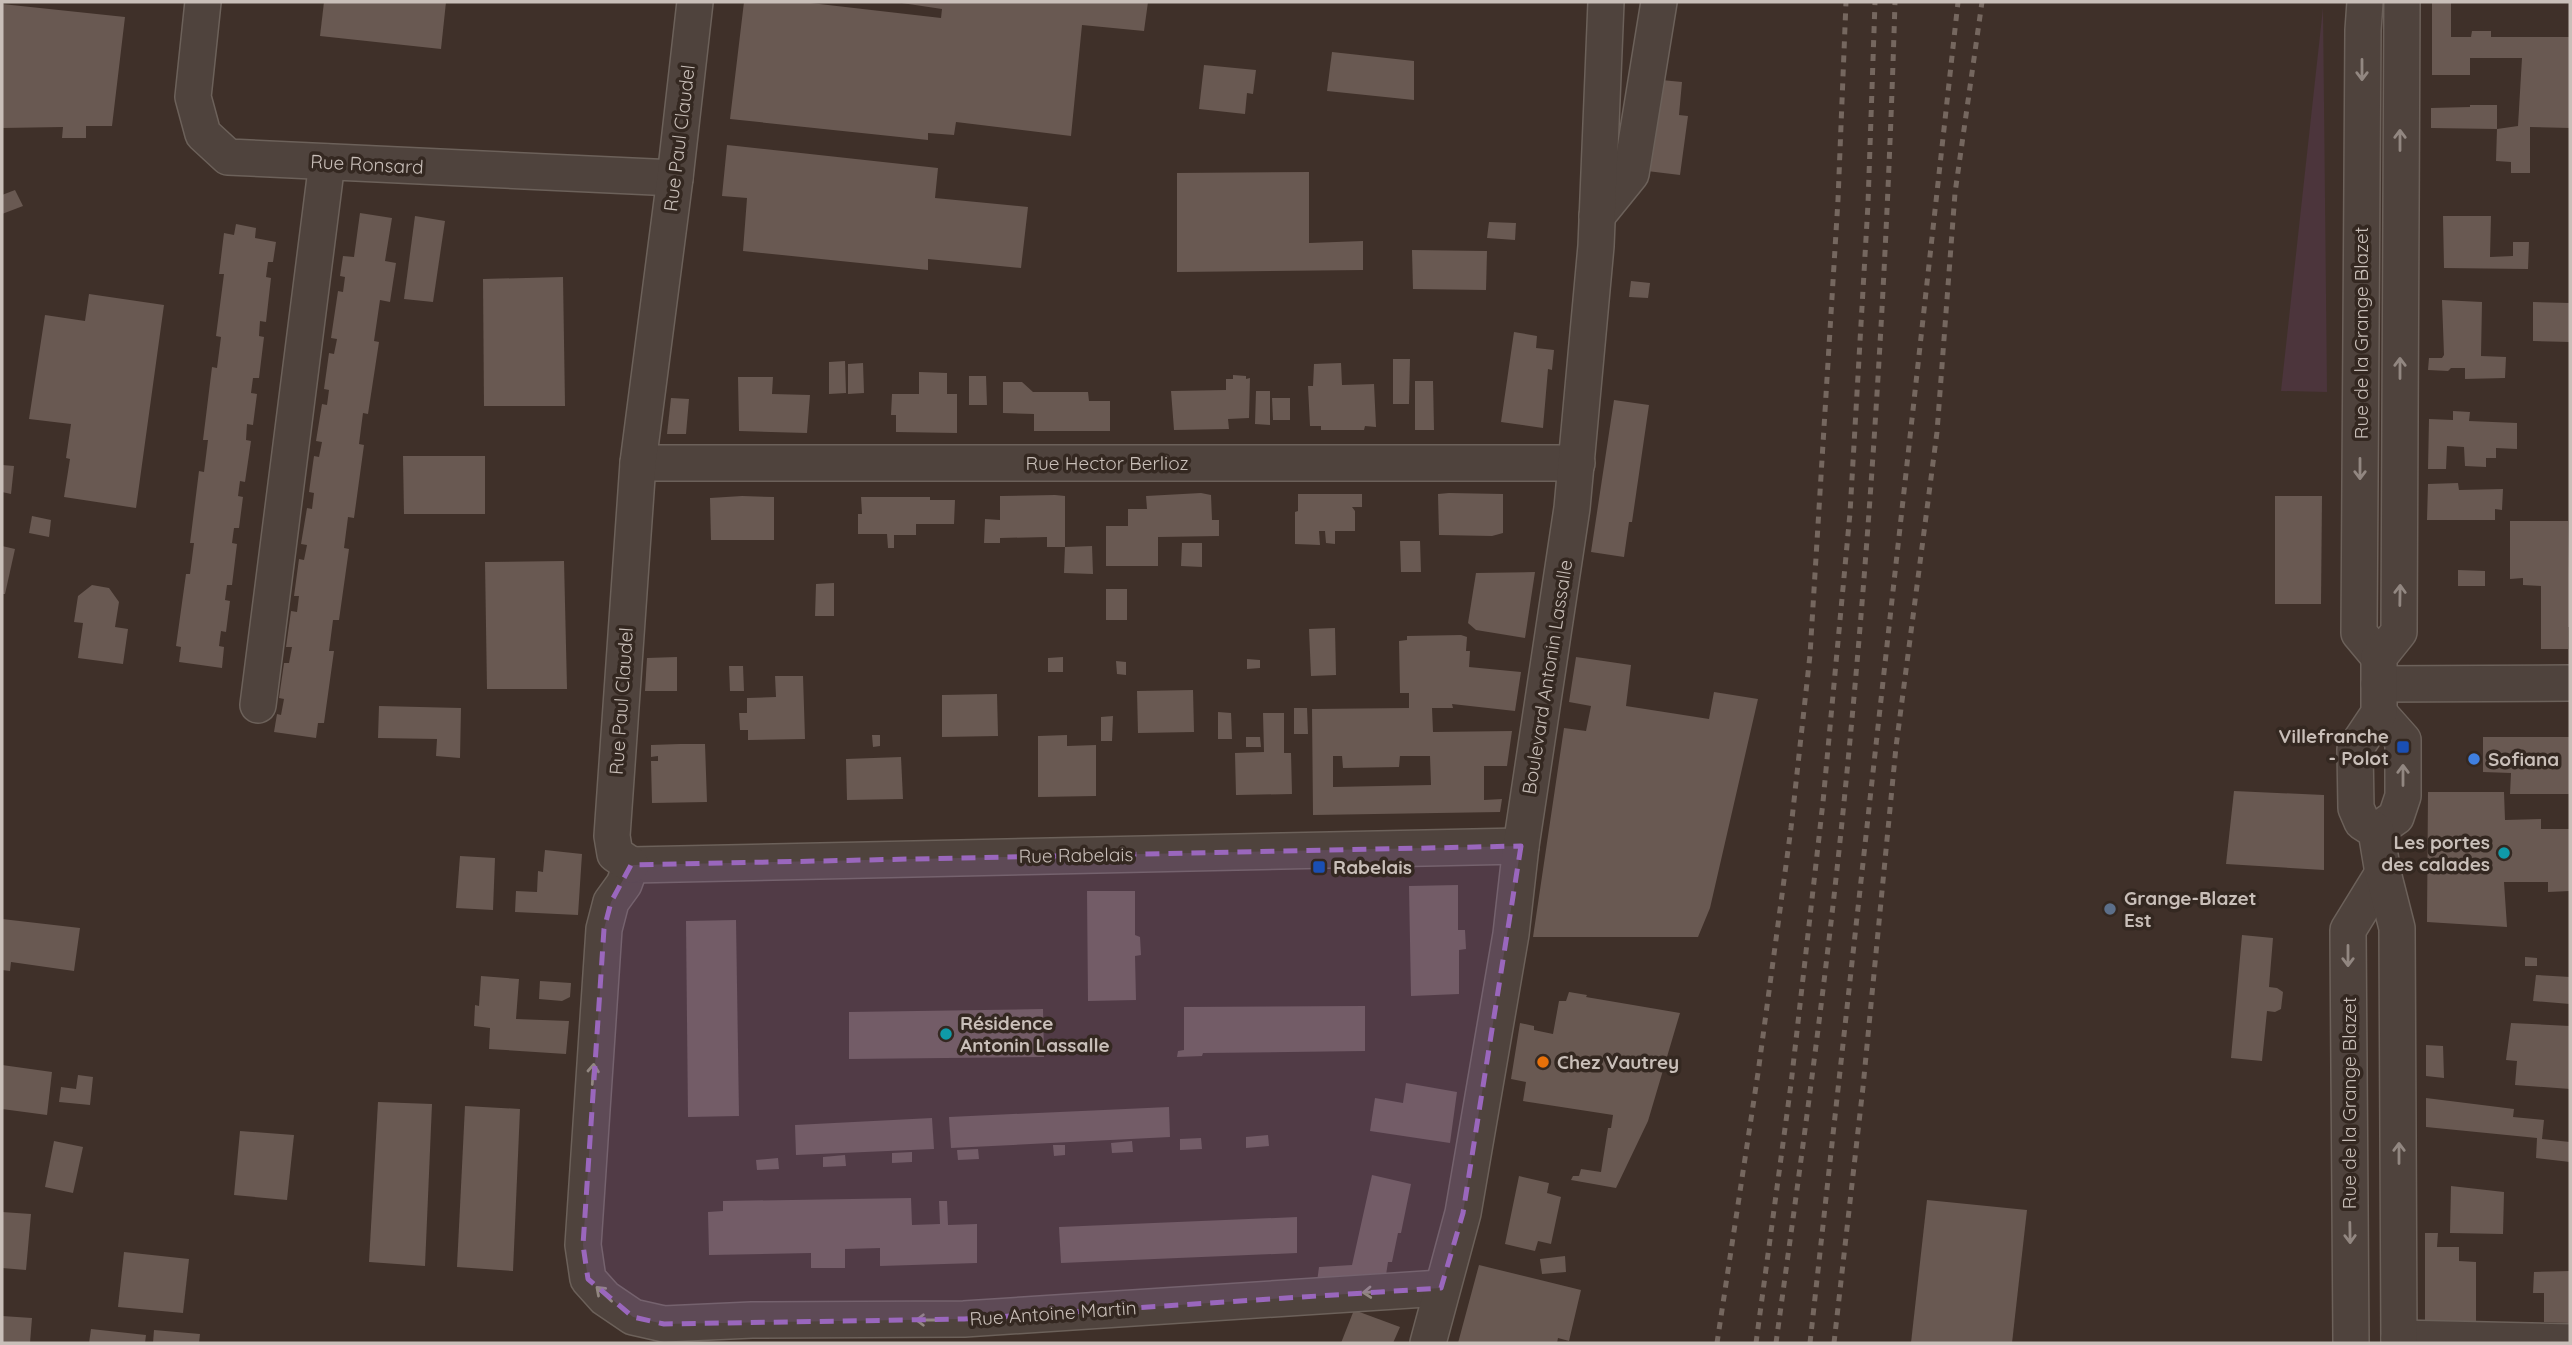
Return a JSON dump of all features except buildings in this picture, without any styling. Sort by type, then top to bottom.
[{"type":"street","name":"Rue Ronsard","points":[[203,2],[193,97],[202,134],[228,157],[675,178]]},
{"type":"street","name":"Rue Paul Claudel","points":[[631,865],[615,853],[612,836],[638,463],[695,2]]},
{"type":"street","name":"Boulevard Antonin Lassalle","points":[[1428,1343],[1465,1200],[1511,934],[1521,846],[1572,508],[1597,216],[1606,2]]},
{"type":"street","points":[[1597,216],[1631,173],[1659,2]]},
{"type":"street","name":"Rue de la Grange Blazet","points":[[2365,2],[2362,58],[2359,634],[2403,740],[2403,796],[2396,817],[2376,831]]},
{"type":"street","name":"Rue de la Grange Blazet","points":[[2399,1340],[2397,928],[2376,831],[2362,822],[2357,808],[2355,749],[2399,632],[2402,2]]},
{"type":"street","points":[[258,705],[327,162]]},
{"type":"street","name":"Rue Hector Berlioz","points":[[638,463],[1577,463]]},
{"type":"street","points":[[2379,685],[2570,683]]},
{"type":"street","name":"Rue Rabelais","points":[[631,865],[1521,846]]},
{"type":"street","points":[[631,865],[624,884],[611,902],[604,929],[583,1245],[588,1279],[606,1298],[663,1333]]},
{"type":"street","name":"Rue de la Grange Blazet","points":[[2351,1343],[2348,930],[2383,873]]},
{"type":"street","name":"Rue Antoine Martin","points":[[663,1333],[752,1320],[964,1320],[1441,1288]]},
{"type":"street","points":[[2399,1340],[2570,1342]]},
{"type":"highlighted area","points":[[1521,846],[1463,1213],[1441,1288],[964,1319],[664,1324],[633,1317],[588,1279],[583,1245],[604,929],[611,902],[631,865]]},
{"type":"shaded area","points":[[2323,8],[2327,392],[2281,391]]},
{"type":"railway","points":[[1717,1343],[1758,1073],[1791,828],[1810,655],[1838,200],[1846,2]]},
{"type":"railway","points":[[1756,1343],[1791,1084],[1823,802],[1850,513],[1868,204],[1875,2]]},
{"type":"railway","points":[[1776,1343],[1822,999],[1863,595],[1877,398],[1895,2]]},
{"type":"railway","points":[[1810,1343],[1958,2]]},
{"type":"railway","points":[[1834,1343],[1863,1087],[1896,747],[1937,432],[1955,193],[1982,2]]},
{"type":"place","name":"Villefranche - Polot","points":[[2403,747]]},
{"type":"place","name":"Sofiana","points":[[2474,759]]},
{"type":"place","name":"Les portes des calades","points":[[2504,853]]},
{"type":"place","name":"Rabelais","points":[[1319,867]]},
{"type":"place","name":"Grange-Blazet Est","points":[[2110,909]]},
{"type":"place","name":"Résidence Antonin Lassalle","points":[[946,1034]]},
{"type":"place","name":"Chez Vautrey","points":[[1543,1062]]}]
